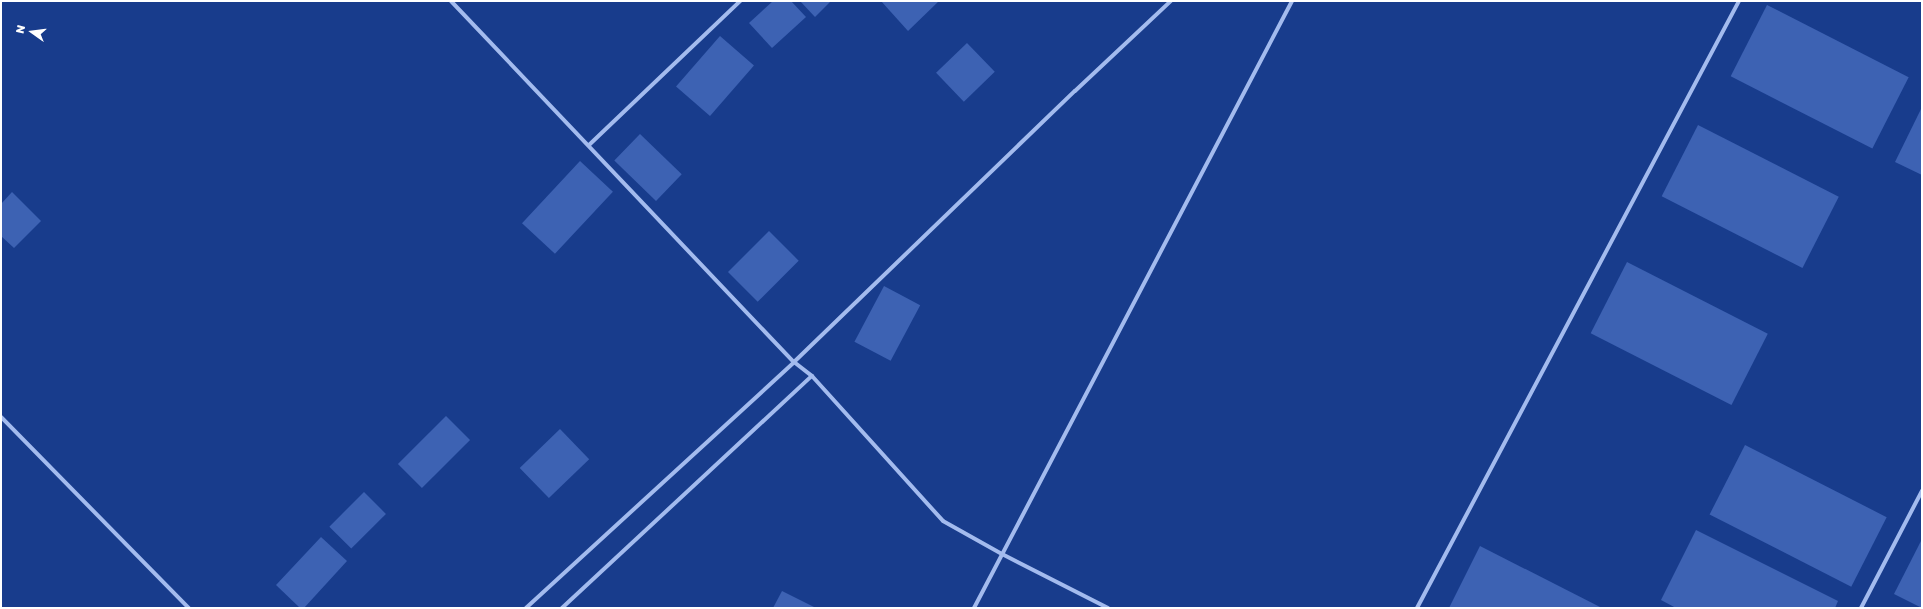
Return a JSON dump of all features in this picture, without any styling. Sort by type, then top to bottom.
[{"type":"street","points":[[451,1],[589,144],[794,362],[812,376],[943,521],[1002,554],[1108,608]]},
{"type":"street","points":[[589,144],[740,1]]},
{"type":"street","points":[[526,608],[794,362],[1075,91],[1171,1]]},
{"type":"street","points":[[974,608],[1292,1]]},
{"type":"street","points":[[1417,608],[1738,1]]},
{"type":"street","points":[[562,608],[812,376]]},
{"type":"street","points":[[1,417],[189,608]]},
{"type":"street","points":[[1861,608],[1922,491]]},
{"type":"building","points":[[773,1],[791,1],[806,17],[772,48],[749,23]]},
{"type":"building","points":[[800,1],[831,1],[815,17]]},
{"type":"building","points":[[881,1],[939,1],[908,31]]},
{"type":"building","points":[[1767,5],[1909,77],[1872,148],[1731,76]]},
{"type":"building","points":[[720,36],[754,66],[710,116],[676,87]]},
{"type":"building","points":[[967,43],[995,72],[964,102],[936,73]]},
{"type":"building","points":[[1922,107],[1922,175],[1895,162]]},
{"type":"building","points":[[1698,125],[1839,197],[1802,268],[1662,196]]},
{"type":"building","points":[[640,134],[682,174],[656,201],[614,161]]},
{"type":"building","points":[[580,161],[613,192],[555,254],[522,223]]},
{"type":"building","points":[[12,192],[41,221],[14,248],[1,236],[1,204]]},
{"type":"building","points":[[769,231],[799,261],[758,302],[728,272]]},
{"type":"building","points":[[1627,262],[1768,334],[1731,405],[1591,333]]},
{"type":"building","points":[[884,286],[920,305],[891,361],[854,342]]},
{"type":"building","points":[[446,416],[470,440],[422,488],[398,464]]},
{"type":"building","points":[[560,429],[589,459],[549,498],[520,468]]},
{"type":"building","points":[[1745,445],[1887,517],[1851,587],[1710,514]]},
{"type":"building","points":[[364,492],[386,514],[351,549],[329,527]]},
{"type":"building","points":[[1696,530],[1838,601],[1835,608],[1676,608],[1661,600]]},
{"type":"building","points":[[321,537],[347,561],[304,608],[300,608],[276,585]]},
{"type":"building","points":[[1922,539],[1922,608],[1894,594]]},
{"type":"building","points":[[1480,546],[1602,608],[1449,608]]},
{"type":"building","points":[[782,591],[816,608],[773,608]]}]
